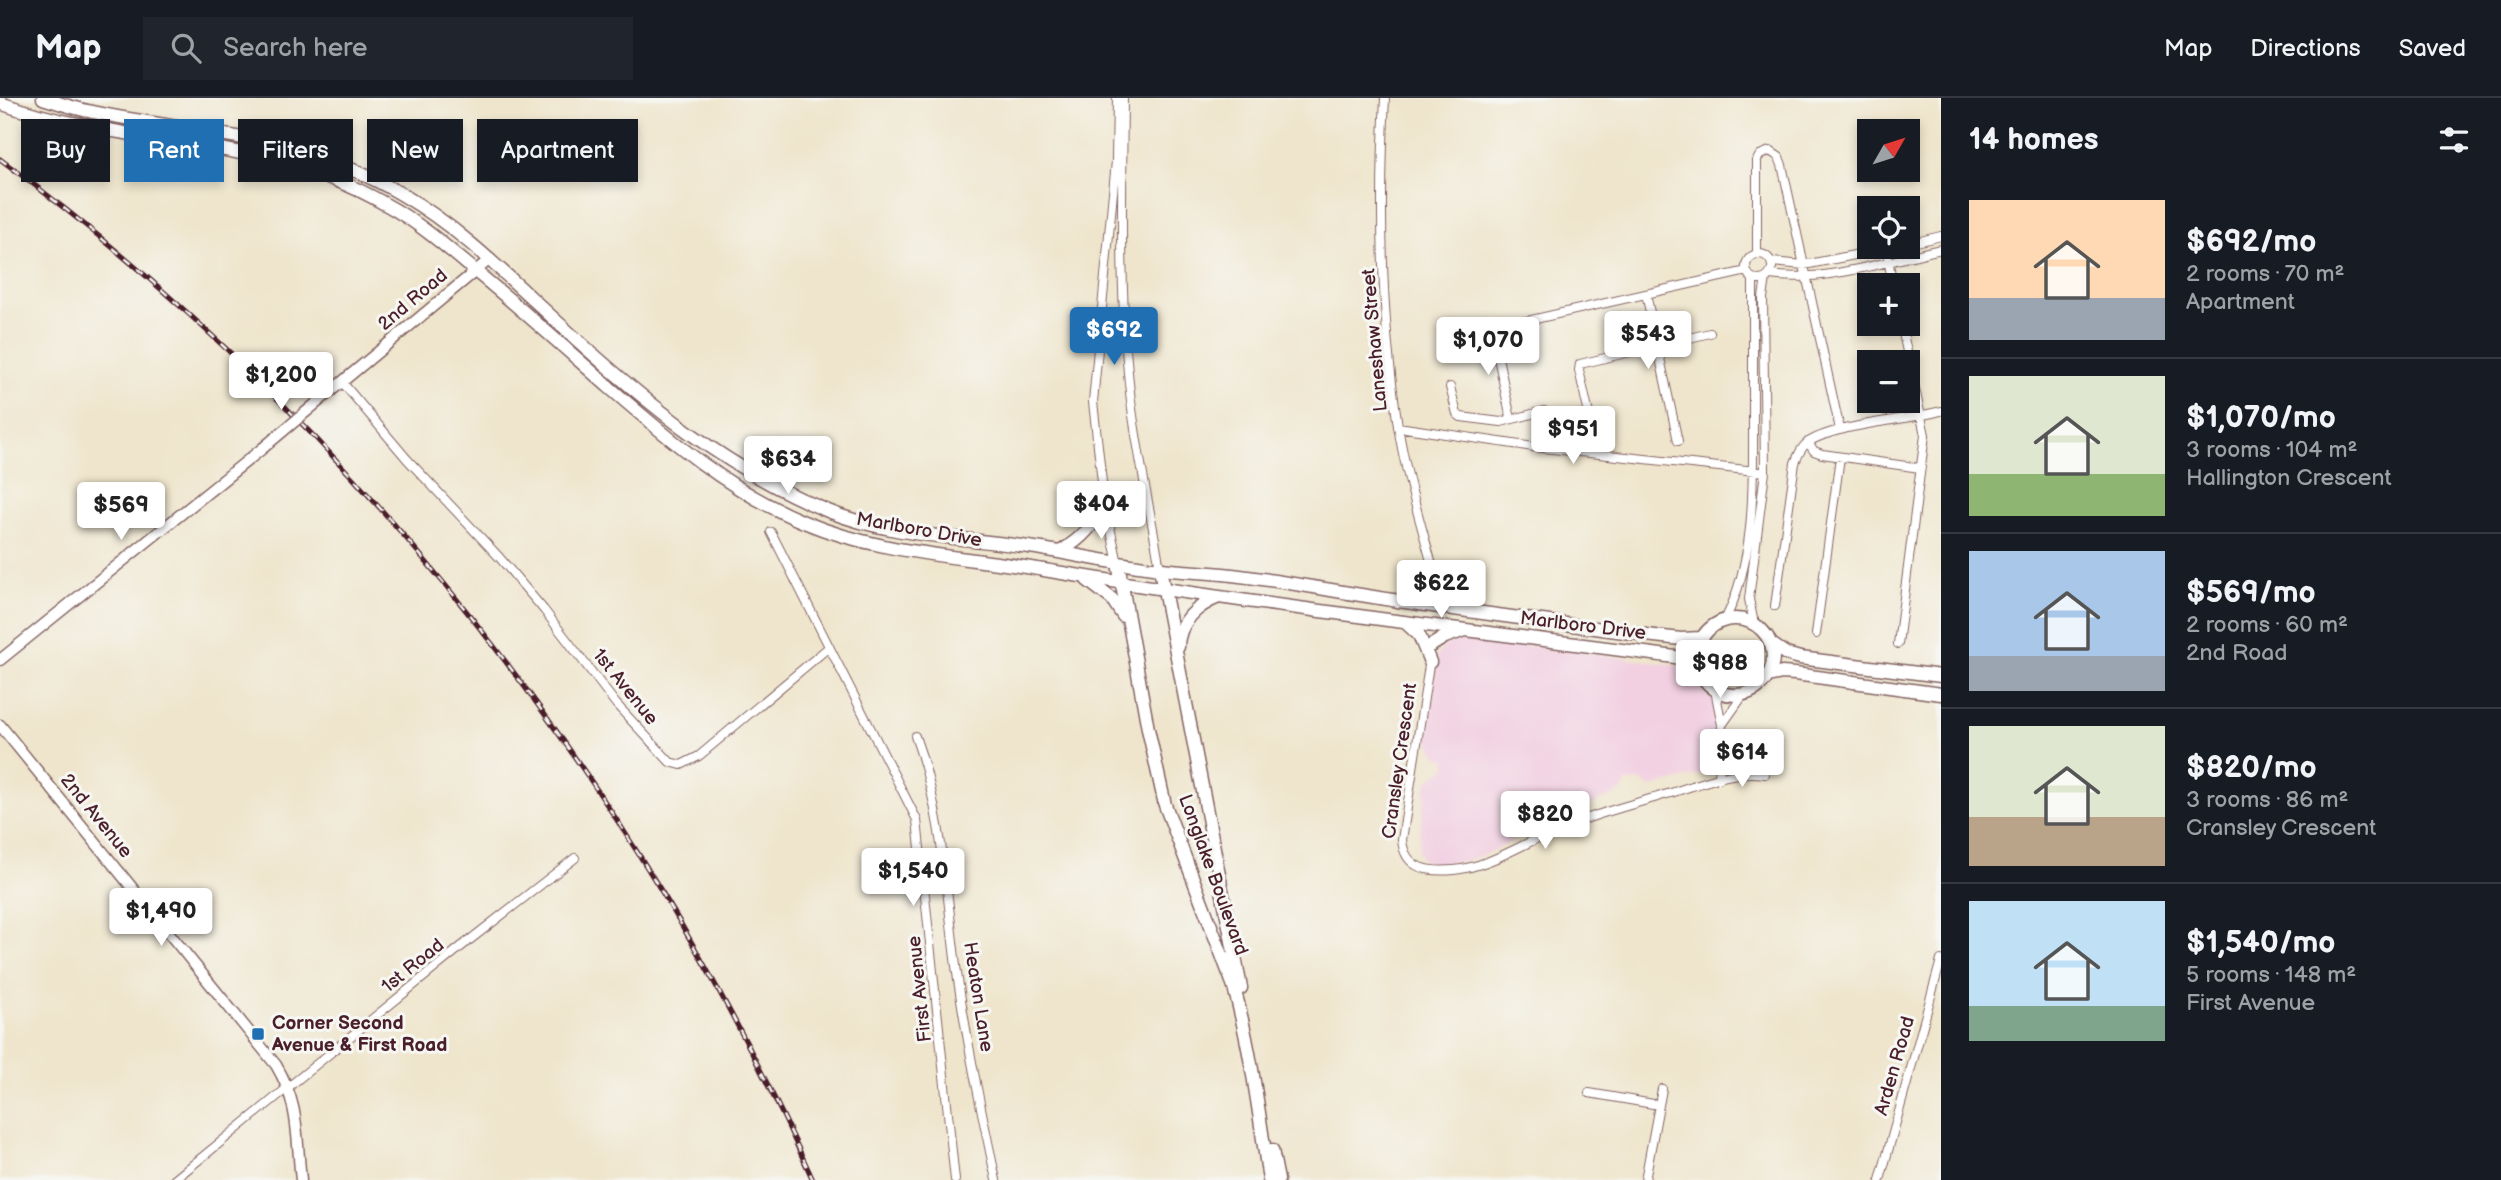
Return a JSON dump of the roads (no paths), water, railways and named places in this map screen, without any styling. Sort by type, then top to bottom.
[{"type":"main road","name":"Marlboro Drive","points":[[43,98],[89,111],[237,135],[310,153],[377,180],[404,195],[490,260],[667,419],[721,455],[780,489],[832,513],[873,525],[1118,563],[1233,575],[1646,635],[1681,639],[1702,638]]},
{"type":"main road","name":"Marlboro Drive","points":[[0,103],[66,124],[248,153],[297,166],[353,187],[386,204],[442,243],[688,455],[764,503],[816,527],[893,549],[1219,597],[1675,657],[1698,667]]},
{"type":"main road","points":[[1060,552],[1087,533],[1104,500]]},
{"type":"main road","name":"Longlake Boulevard","points":[[1118,563],[1165,805],[1237,983],[1278,1180]]},
{"type":"main road","name":"Longlake Boulevard","points":[[1160,569],[1250,1052],[1269,1180]]},
{"type":"main road","points":[[1082,576],[1112,599],[1129,629]]},
{"type":"main road","points":[[1177,663],[1178,641],[1188,617],[1206,601],[1219,597]]},
{"type":"main road","points":[[1406,602],[1424,611],[1432,625]]},
{"type":"main road","points":[[1740,619],[1754,624],[1770,643],[1772,662],[1768,676],[1758,687],[1744,694],[1730,695],[1715,690],[1704,680],[1698,667],[1697,652],[1702,638],[1711,626],[1725,620],[1740,619]]},
{"type":"main road","points":[[1403,621],[1419,635],[1430,662]]},
{"type":"main road","points":[[1432,645],[1466,630]]},
{"type":"main road","points":[[1770,643],[1786,654],[1800,658],[1941,676]]},
{"type":"main road","points":[[1768,676],[1795,674],[1941,694]]},
{"type":"street","points":[[1117,98],[1131,401],[1160,569]]},
{"type":"street","points":[[1118,563],[1104,500],[1093,402],[1119,161],[1123,98]]},
{"type":"street","name":"Laneshaw Street","points":[[1385,98],[1385,298],[1398,427],[1435,576],[1443,592],[1464,609]]},
{"type":"street","points":[[1757,254],[1757,160],[1760,155],[1770,151],[1779,157],[1782,165],[1840,430]]},
{"type":"street","points":[[1920,241],[1941,236]]},
{"type":"street","points":[[1452,338],[1646,294],[1750,275],[1806,277],[1941,249]]},
{"type":"street","points":[[1725,620],[1742,578],[1752,510],[1749,258],[1757,254],[1766,255],[1772,262],[1804,265],[1857,255]]},
{"type":"street","name":"2nd Road","points":[[0,660],[490,260]]},
{"type":"street","points":[[1888,261],[1890,273]]},
{"type":"street","points":[[1754,624],[1749,598],[1765,472],[1763,298],[1772,262]]},
{"type":"street","points":[[1646,294],[1678,441]]},
{"type":"street","points":[[1492,329],[1511,419]]},
{"type":"street","points":[[1593,432],[1578,370],[1580,364],[1710,333]]},
{"type":"street","points":[[1898,644],[1925,435],[1904,336]]},
{"type":"street","name":"1st Avenue","points":[[342,382],[407,459],[499,557],[544,610],[616,704],[670,762],[681,765],[699,756],[829,648]]},
{"type":"street","points":[[1450,387],[1457,414],[1461,417],[1494,422],[1544,411]]},
{"type":"street","points":[[1775,606],[1795,463],[1798,454],[1808,442],[1840,430],[1941,411]]},
{"type":"street","points":[[1398,427],[1534,447],[1765,472]]},
{"type":"street","points":[[1808,442],[1814,452],[1920,467]]},
{"type":"street","points":[[1816,634],[1840,457]]},
{"type":"street","points":[[771,532],[829,648]]},
{"type":"street","points":[[1406,602],[1427,592],[1435,576]]},
{"type":"street","name":"Cransley Crescent","points":[[1432,625],[1430,662],[1402,840],[1406,859],[1413,865],[1441,870],[1468,867],[1570,825],[1719,779],[1745,774],[1765,774]]},
{"type":"street","name":"First Avenue","points":[[829,648],[914,813],[918,826],[955,1180]]},
{"type":"street","points":[[1715,690],[1722,725],[1719,779]]},
{"type":"street","points":[[1722,725],[1744,694]]},
{"type":"street","name":"2nd Avenue","points":[[0,725],[276,1065],[288,1086],[295,1114],[301,1180]]},
{"type":"street","name":"Heaton Lane","points":[[915,736],[926,766],[939,826],[961,998],[996,1180]]},
{"type":"street","name":"1st Road","points":[[174,1180],[575,858]]},
{"type":"street","name":"Arden Road","points":[[1880,1180],[1941,960]]},
{"type":"street","points":[[1645,1180],[1662,1089]]},
{"type":"street","points":[[1588,1093],[1659,1105]]},
{"type":"railway","points":[[0,159],[129,261],[251,372],[365,491],[471,617],[570,750],[660,888],[741,1032],[813,1180]]},
{"type":"place","name":"Corner Second Avenue & First Road","points":[[258,1034]]}]
